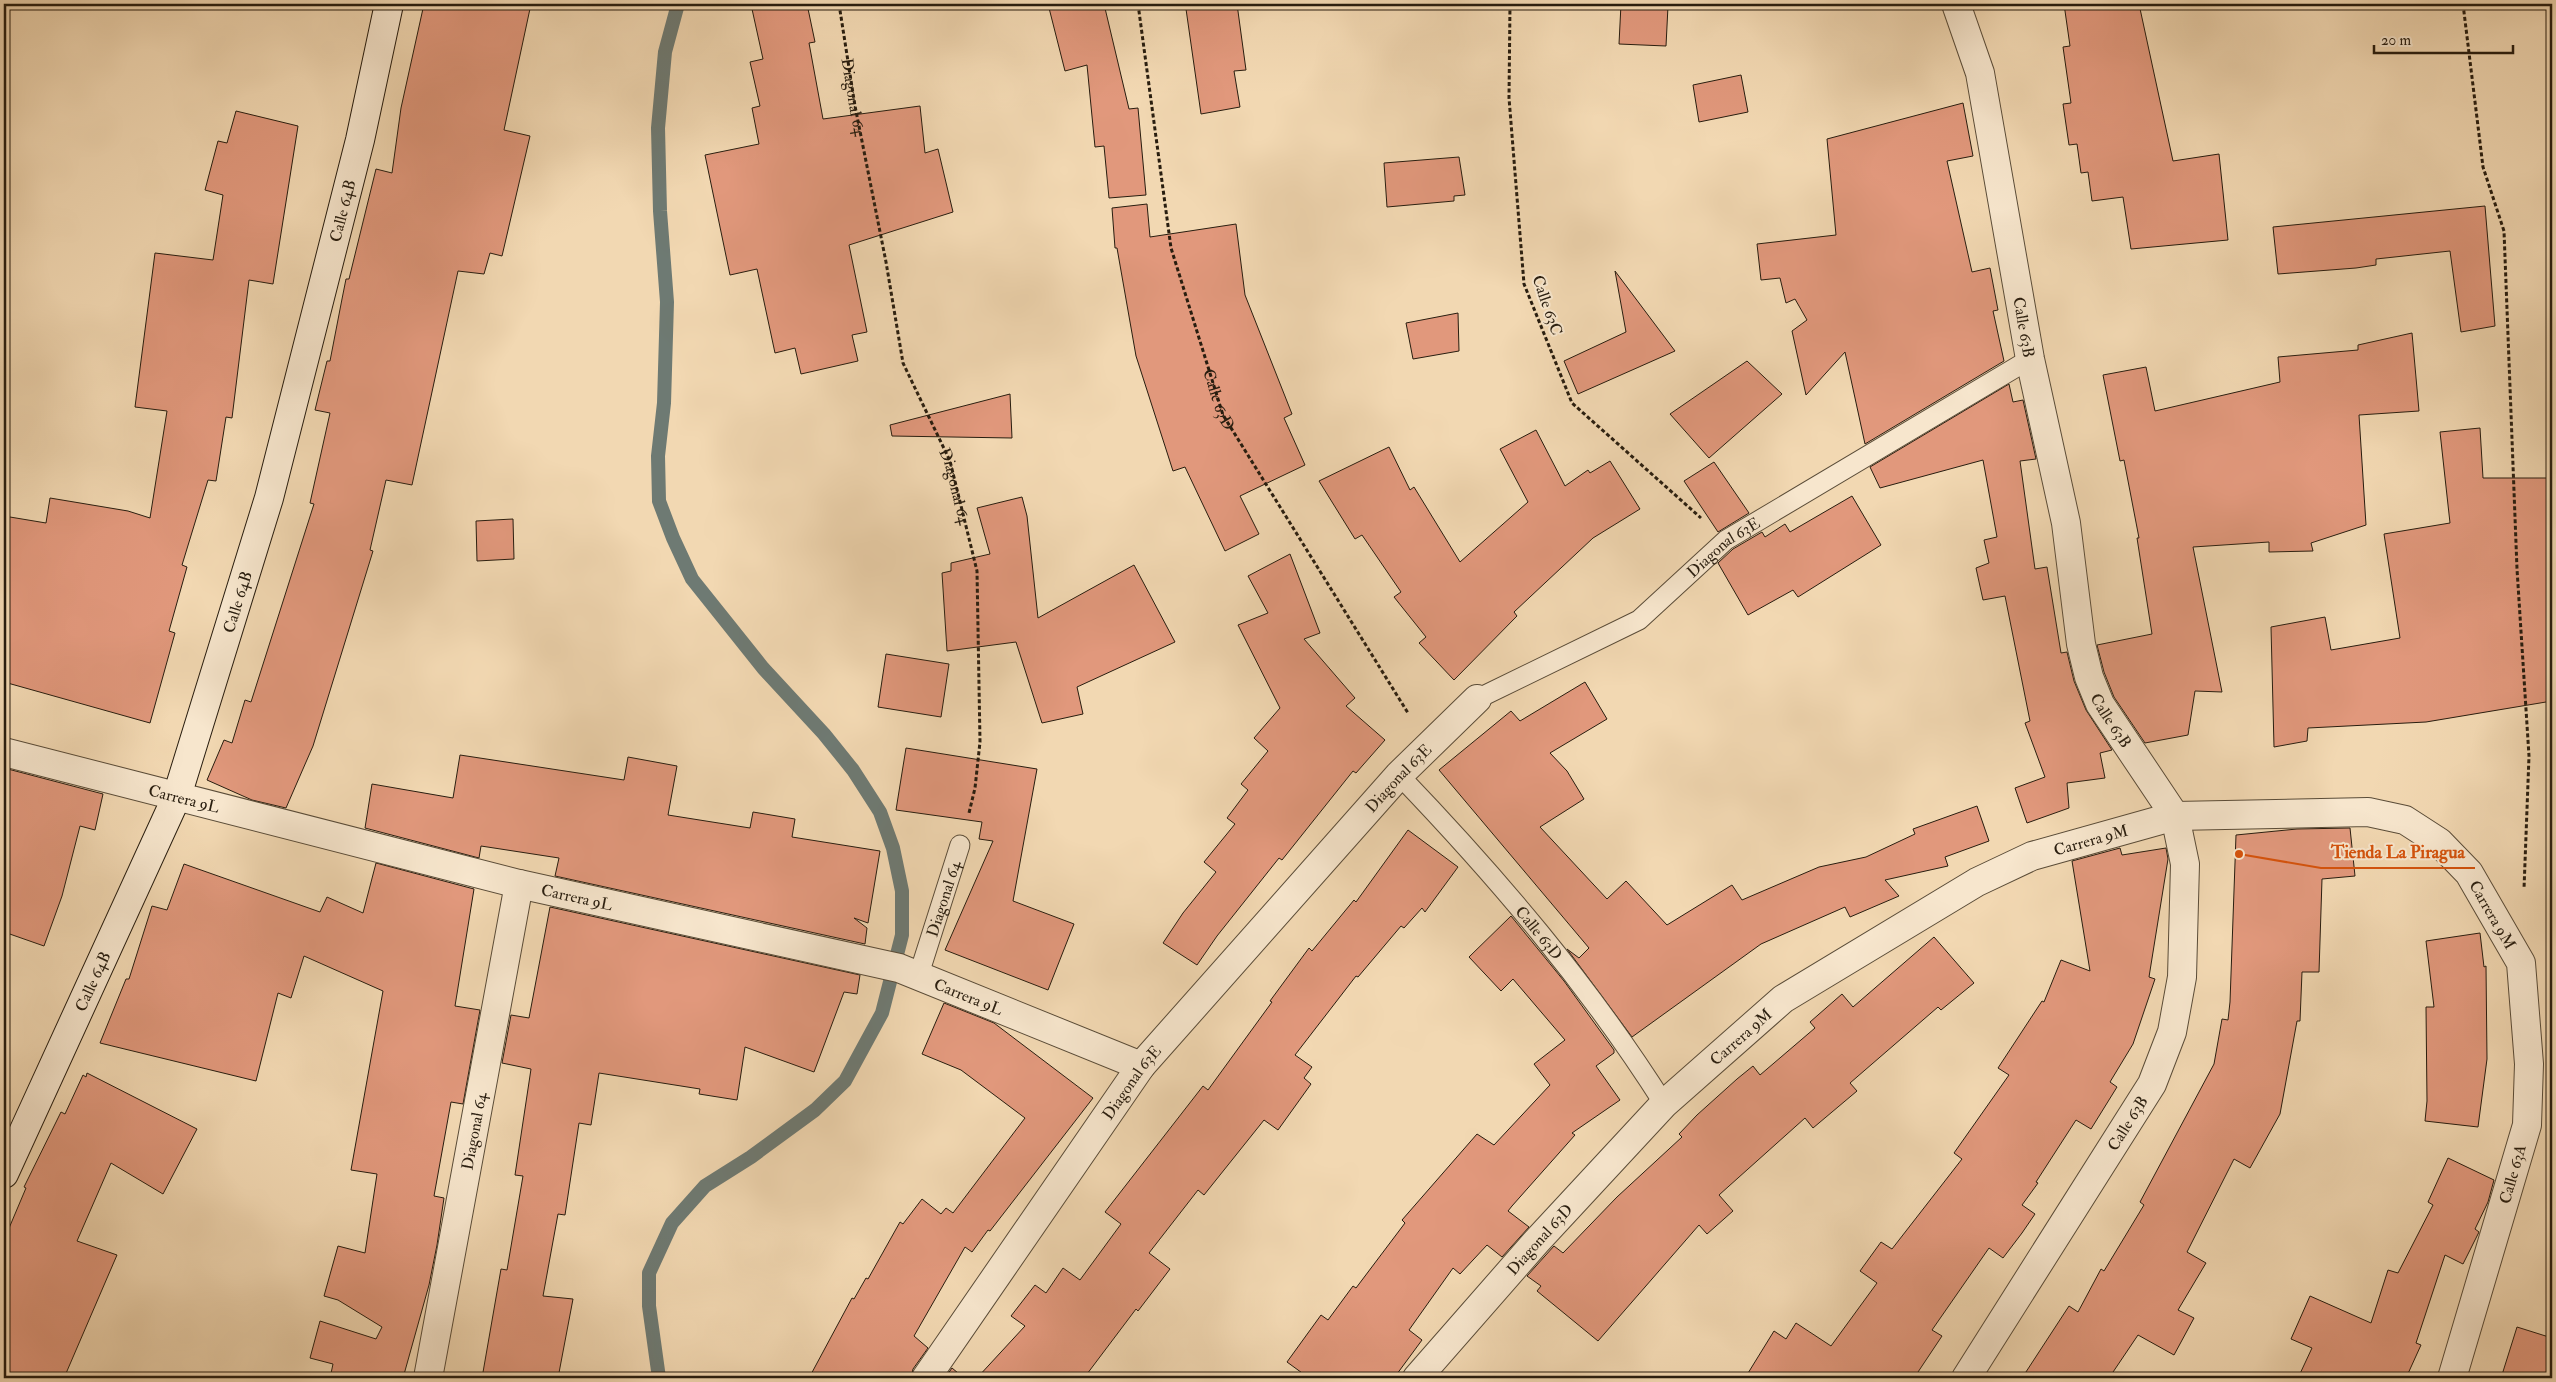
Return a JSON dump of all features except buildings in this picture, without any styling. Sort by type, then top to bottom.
[{"type":"street","name":"Calle 64B","points":[[4,1174],[176,796],[269,498],[360,140],[389,4]]},
{"type":"street","name":"Calle 63B","points":[[1956,4],[1980,73],[2030,359],[2066,522],[2081,644],[2089,677],[2100,704],[2176,816],[2185,864],[2182,977],[2172,1032],[2152,1084],[1966,1378]]},
{"type":"street","name":"Diagonal 63E","points":[[926,1378],[1141,1066],[1399,775],[1477,699]]},
{"type":"street","name":"Carrera 9L","points":[[4,752],[519,884],[902,969],[1141,1066]]},
{"type":"street","name":"Carrera 9M","points":[[1664,1104],[1783,1000],[1977,882],[2032,856],[2176,816],[2368,812],[2405,820],[2439,842],[2470,873],[2521,963]]},
{"type":"street","name":"Diagonal 64","points":[[428,1378],[519,884]]},
{"type":"street","name":"Calle 63A","points":[[2452,1378],[2527,1125],[2529,1064],[2521,963]]},
{"type":"street","name":"Diagonal 63D","points":[[1417,1378],[1536,1242],[1664,1104]]},
{"type":"lane","name":"Diagonal 63E","points":[[1477,699],[1639,620],[1726,540],[2030,359]]},
{"type":"lane","name":"Calle 63D","points":[[1399,775],[1462,840],[1575,974],[1624,1040],[1664,1104]]},
{"type":"lane","name":"Diagonal 64","points":[[902,969],[960,846]]},
{"type":"path","name":"Diagonal 64","points":[[839,4],[855,106],[886,262],[903,363],[950,461],[977,571],[980,742],[975,788],[960,846]]},
{"type":"path","name":"Calle 63D","points":[[1138,4],[1170,248],[1224,415],[1428,746]]},
{"type":"path","name":"Calle 63C","points":[[1510,4],[1509,98],[1524,284],[1572,403],[1726,540]]},
{"type":"path","points":[[2463,4],[2483,167],[2504,231],[2517,568],[2529,756],[2524,894]]},
{"type":"waterway","points":[[659,1378],[649,1306],[649,1273],[672,1223],[705,1186],[751,1157],[815,1110],[845,1081],[882,1013],[902,935],[902,891],[893,848],[880,812],[853,770],[824,734],[763,668],[692,579],[673,538],[659,501],[658,456],[664,403],[667,302],[660,211],[658,128],[665,52],[678,4]]},
{"type":"place","name":"Tienda La Piragua","points":[[2239,854]]}]
